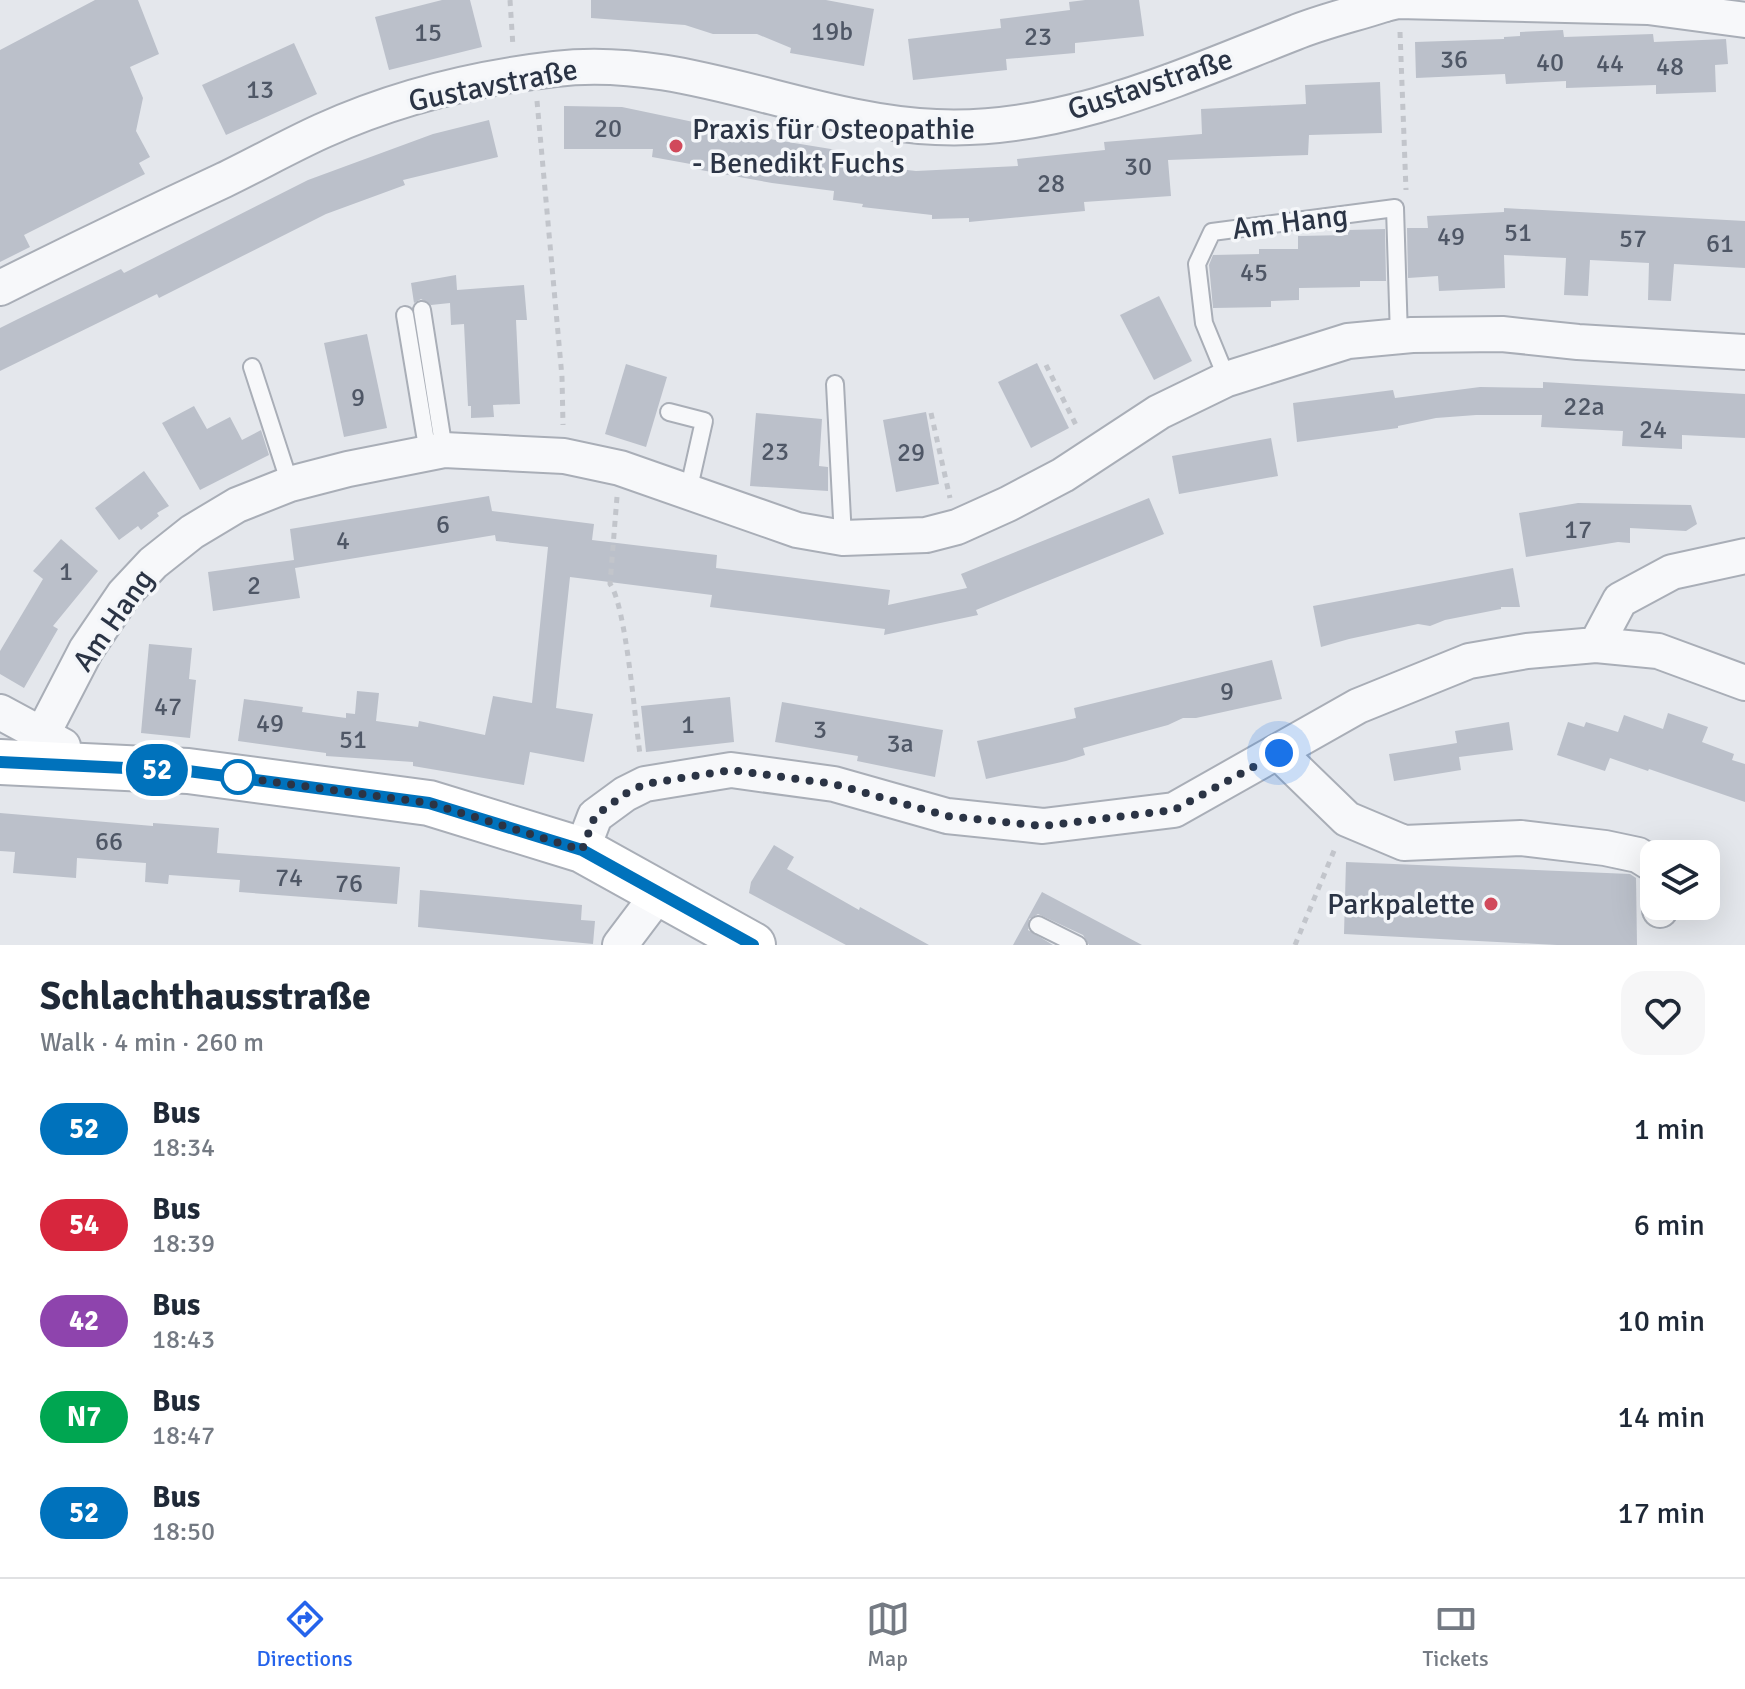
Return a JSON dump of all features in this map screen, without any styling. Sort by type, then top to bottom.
[{"type":"main road","points":[[0,762],[188,771],[429,803],[582,850],[753,945]]},
{"type":"street","name":"Gustavstraße","points":[[0,288],[324,130],[415,97],[524,74],[580,67],[643,69],[859,119],[935,127],[990,127],[1039,120],[1154,87],[1298,31],[1391,2],[1648,7],[1745,20]]},
{"type":"street","name":"Am Hang","points":[[43,733],[86,650],[124,594],[153,563],[192,532],[223,513],[290,484],[348,469],[436,451],[564,456],[620,468],[797,530],[843,538],[926,535],[957,527],[1008,504],[1092,457],[1159,412],[1227,379],[1348,341],[1502,334],[1745,352]]},
{"type":"street","points":[[1596,645],[1620,600],[1672,572],[1745,556]]},
{"type":"street","points":[[582,850],[595,816],[625,794],[645,784],[731,770],[834,784],[947,816],[1043,826],[1174,810],[1358,706],[1469,661],[1527,651],[1596,645],[1658,651],[1745,683]]},
{"type":"street","points":[[0,712],[43,733],[99,767]]},
{"type":"street","points":[[1279,753],[1347,819],[1404,843],[1521,838],[1605,848],[1640,856]]},
{"type":"street","points":[[620,945],[660,892]]},
{"type":"lane","name":"Am Hang","points":[[1227,379],[1204,323],[1197,264],[1212,232],[1395,208],[1399,337]]},
{"type":"lane","points":[[413,313],[436,451]]},
{"type":"lane","points":[[252,367],[290,484]]},
{"type":"lane","points":[[835,384],[843,538]]},
{"type":"lane","points":[[669,412],[704,421],[688,492]]},
{"type":"lane","points":[[1038,925],[1078,945]]},
{"type":"path","points":[[510,0],[545,166],[562,377],[564,456]]},
{"type":"path","points":[[1391,2],[1405,183]]},
{"type":"path","points":[[1046,365],[1092,457]]},
{"type":"path","points":[[931,413],[957,527]]},
{"type":"path","points":[[620,468],[610,584],[615,591],[625,643],[645,784]]},
{"type":"path","points":[[1295,945],[1347,819]]},
{"type":"building","points":[[95,0],[138,0],[159,54],[130,67],[143,98],[136,131],[150,157],[139,163],[145,174],[24,235],[30,247],[0,262],[0,50]]},
{"type":"building","points":[[442,0],[470,0],[482,47],[389,70],[375,17]]},
{"type":"building","points":[[591,0],[826,0],[874,9],[864,66],[790,53],[791,48],[757,34],[713,34],[685,25],[591,18]]},
{"type":"building","points":[[1139,0],[1144,36],[1075,43],[1075,53],[1006,59],[1007,70],[913,80],[908,39],[1001,28],[1000,19],[1070,10],[1069,2]]},
{"type":"building","points":[[1563,30],[1564,37],[1653,34],[1654,42],[1726,39],[1728,64],[1715,65],[1716,92],[1656,94],[1656,85],[1566,88],[1566,81],[1506,84],[1505,74],[1416,78],[1415,42],[1504,39],[1520,36],[1520,32]]},
{"type":"building","points":[[294,43],[317,94],[226,135],[202,85]]},
{"type":"building","points":[[1380,82],[1382,133],[1309,135],[1308,155],[1168,160],[1171,196],[1084,202],[1085,211],[969,222],[969,218],[932,219],[932,215],[862,207],[863,204],[833,200],[834,191],[695,169],[696,165],[652,157],[653,149],[564,149],[564,106],[622,107],[703,124],[702,128],[837,150],[836,162],[916,171],[1018,166],[1017,159],[1105,150],[1104,142],[1202,134],[1201,109],[1306,104],[1305,85]]},
{"type":"building","points":[[489,120],[498,157],[403,180],[405,185],[326,214],[159,298],[157,294],[0,371],[0,328],[121,269],[124,273],[308,180],[433,134]]},
{"type":"building","points":[[1504,208],[1745,221],[1745,268],[1674,264],[1671,301],[1648,300],[1649,263],[1590,260],[1588,296],[1564,295],[1566,258],[1504,255],[1505,288],[1439,291],[1438,276],[1408,278],[1407,228],[1428,228],[1427,216],[1504,212]]},
{"type":"building","points":[[1385,229],[1386,281],[1360,281],[1360,287],[1299,288],[1299,300],[1271,301],[1271,307],[1213,308],[1209,265],[1213,255],[1259,254],[1259,249],[1298,249],[1298,236],[1348,235],[1348,230]]},
{"type":"building","points":[[456,275],[457,290],[524,285],[527,320],[516,320],[520,404],[493,405],[494,417],[471,418],[464,324],[451,325],[450,303],[431,305],[421,299],[414,303],[411,283]]},
{"type":"building","points":[[1159,296],[1192,361],[1154,380],[1120,315]]},
{"type":"building","points":[[367,334],[387,428],[344,437],[324,343]]},
{"type":"building","points":[[1037,363],[1069,428],[1031,448],[998,382]]},
{"type":"building","points":[[626,364],[667,377],[646,447],[605,434]]},
{"type":"building","points":[[1543,382],[1745,394],[1745,438],[1682,435],[1682,449],[1622,446],[1623,431],[1541,427],[1542,415],[1476,415],[1436,418],[1398,428],[1297,442],[1293,403],[1393,390],[1395,398],[1480,387],[1543,388]]},
{"type":"building","points":[[194,406],[207,429],[230,417],[242,440],[261,430],[269,455],[200,490],[162,423]]},
{"type":"building","points":[[926,412],[939,484],[896,492],[883,420]]},
{"type":"building","points":[[756,413],[822,419],[819,466],[828,467],[828,491],[750,486]]},
{"type":"building","points":[[1271,438],[1278,476],[1179,494],[1172,456]]},
{"type":"building","points":[[144,471],[169,506],[157,513],[159,516],[141,530],[138,526],[119,540],[95,508]]},
{"type":"building","points":[[489,496],[492,511],[594,524],[592,540],[717,555],[716,568],[890,590],[888,605],[967,588],[961,574],[1149,498],[1164,534],[976,610],[978,615],[884,635],[885,629],[710,607],[712,595],[570,577],[556,708],[593,714],[584,762],[530,752],[524,785],[413,766],[413,762],[326,756],[326,753],[238,741],[244,699],[303,707],[302,712],[346,718],[346,713],[355,714],[357,691],[379,693],[376,721],[418,727],[419,721],[485,735],[493,696],[532,703],[548,547],[496,541],[495,535],[295,568],[300,598],[213,611],[208,572],[294,560],[290,529]]},
{"type":"building","points":[[1578,503],[1691,505],[1697,524],[1686,531],[1630,528],[1630,543],[1618,542],[1526,557],[1519,513]]},
{"type":"building","points":[[61,539],[98,571],[53,626],[58,629],[24,688],[0,674],[0,651],[43,579],[33,571]]},
{"type":"building","points":[[1513,568],[1520,607],[1501,607],[1430,626],[1418,624],[1321,647],[1313,606]]},
{"type":"building","points":[[149,644],[192,648],[189,679],[196,680],[190,738],[141,733]]},
{"type":"building","points":[[1272,660],[1282,699],[1196,718],[1183,718],[1083,748],[1085,755],[1066,761],[986,779],[977,741],[1076,718],[1074,708]]},
{"type":"building","points":[[730,697],[734,742],[646,752],[641,706]]},
{"type":"building","points":[[782,702],[943,730],[935,777],[857,761],[858,756],[775,742]]},
{"type":"building","points":[[1668,713],[1708,727],[1702,742],[1734,754],[1732,760],[1745,764],[1745,802],[1610,758],[1605,771],[1557,755],[1568,722],[1584,727],[1586,722],[1618,732],[1624,715],[1663,729]]},
{"type":"building","points":[[1509,722],[1513,750],[1459,757],[1461,770],[1394,781],[1389,754],[1457,743],[1455,731]]},
{"type":"building","points":[[0,813],[153,826],[153,823],[219,828],[217,853],[400,867],[397,904],[239,892],[240,880],[169,875],[168,884],[145,882],[146,863],[77,858],[76,878],[13,873],[15,852],[0,851]]},
{"type":"building","points":[[774,845],[794,857],[787,869],[929,945],[846,945],[749,893],[751,882]]},
{"type":"building","name":"Parkpalette","points":[[1346,862],[1630,874],[1636,878],[1637,945],[1557,945],[1344,934]]},
{"type":"building","points":[[420,890],[582,905],[581,920],[595,921],[593,944],[418,927]]},
{"type":"building","points":[[1042,892],[1142,945],[1089,945],[1083,935],[1038,914],[1029,919],[1028,930],[1053,945],[1013,945]]},
{"type":"bus line","name":"52","points":[[0,762],[188,771],[429,803],[582,850],[753,945]]},
{"type":"place","name":"Praxis für Osteopathie - Benedikt Fuchs","points":[[676,146]]},
{"type":"place","name":"Parkpalette","points":[[1491,904]]},
{"type":"route","points":[[238,777],[429,803],[582,850],[595,816],[625,794],[645,784],[731,770],[834,784],[947,816],[1043,826],[1174,810],[1279,753]]}]
